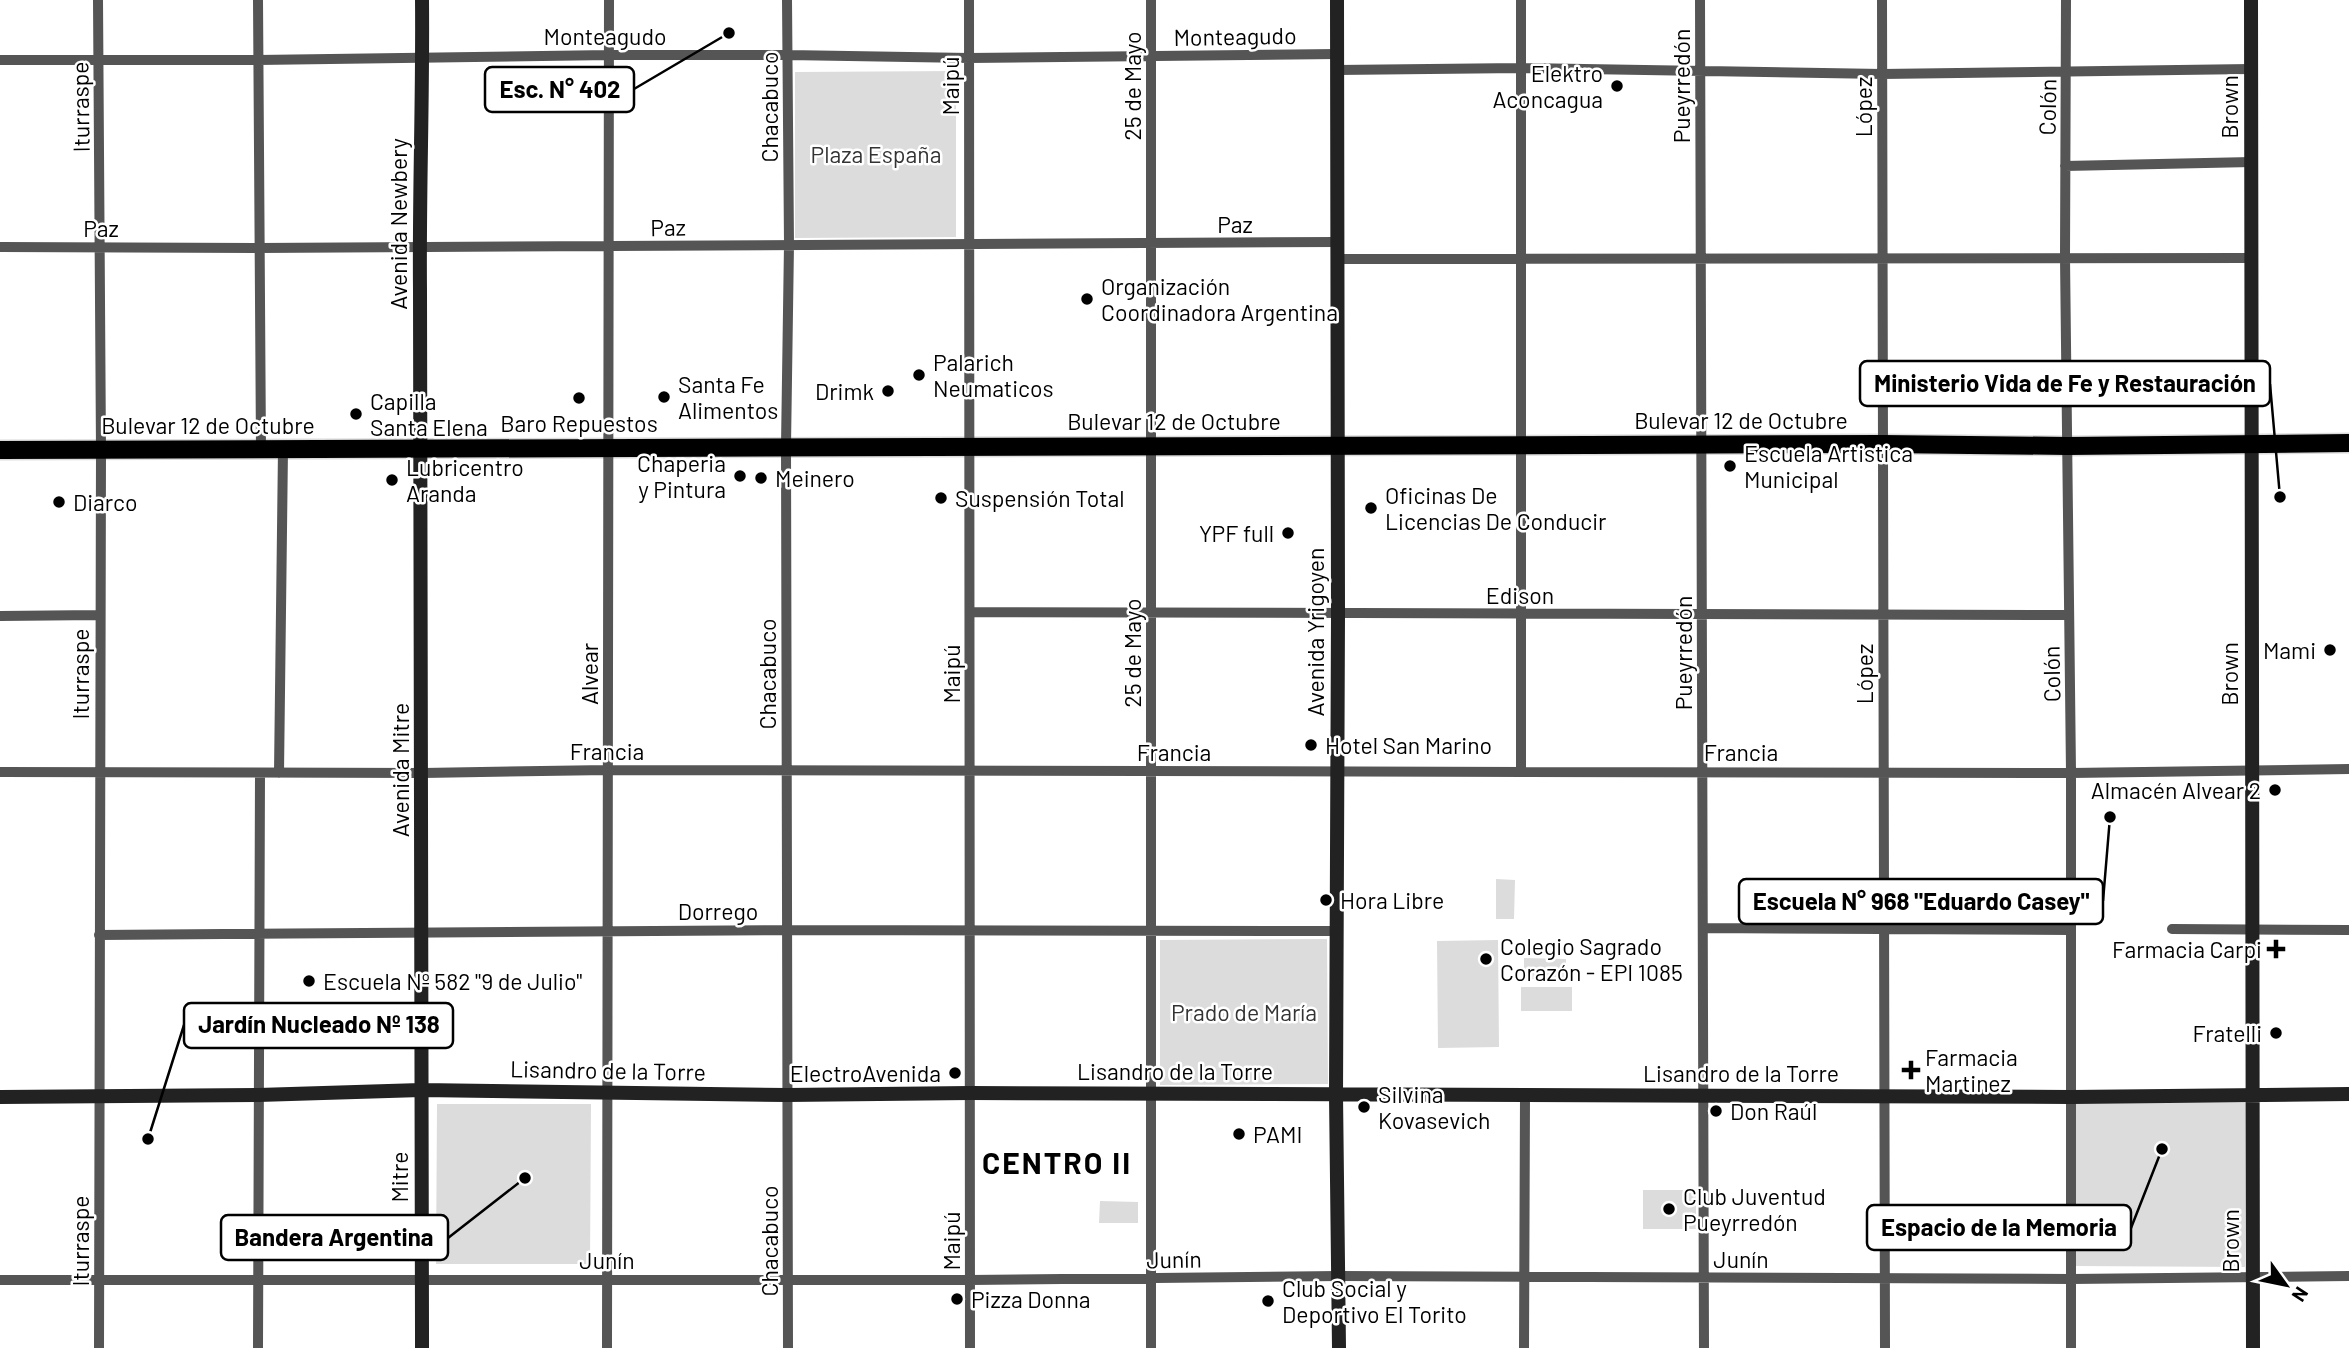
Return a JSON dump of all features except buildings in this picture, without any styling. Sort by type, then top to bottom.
[{"type":"highway","name":"Bulevar 12 de Octubre","points":[[0,450],[1521,444],[2068,446],[2349,443]]},
{"type":"main road","name":"Avenida Newbery","points":[[421,449],[422,0]]},
{"type":"main road","name":"Avenida Yrigoyen","points":[[1337,0],[1339,614],[1336,1095],[1339,1348]]},
{"type":"main road","name":"Brown","points":[[2251,0],[2253,1348]]},
{"type":"main road","name":"Avenida Mitre","points":[[421,449],[421,1090]]},
{"type":"main road","name":"Lisandro de la Torre","points":[[0,1097],[258,1095],[421,1090],[787,1095],[971,1093],[2071,1097],[2349,1094]]},
{"type":"main road","name":"Mitre","points":[[421,1090],[422,1348]]},
{"type":"street","name":"Iturraspe","points":[[98,0],[101,247],[99,1348]]},
{"type":"street","points":[[258,0],[261,450]]},
{"type":"street","name":"Alvear","points":[[607,1348],[609,0]]},
{"type":"street","name":"Chacabuco","points":[[788,0],[788,1348]]},
{"type":"street","name":"Maipú","points":[[969,0],[970,1348]]},
{"type":"street","name":"25 de Mayo","points":[[1151,0],[1151,1348]]},
{"type":"street","points":[[1521,0],[1521,771]]},
{"type":"street","name":"Pueyrredón","points":[[1700,0],[1704,1348]]},
{"type":"street","name":"López","points":[[1882,0],[1885,1348]]},
{"type":"street","name":"Colón","points":[[2066,0],[2065,258],[2071,773],[2071,1348]]},
{"type":"street","name":"Monteagudo","points":[[0,60],[258,60],[610,55],[969,58],[1337,54]]},
{"type":"street","points":[[1336,70],[1521,68],[1882,74],[2251,69]]},
{"type":"street","points":[[2065,166],[2252,162]]},
{"type":"street","name":"Paz","points":[[0,247],[608,247],[1336,242]]},
{"type":"street","points":[[1337,259],[1521,261],[2252,258]]},
{"type":"street","points":[[279,773],[283,449]]},
{"type":"street","name":"Edison","points":[[971,612],[2069,615]]},
{"type":"street","points":[[0,616],[99,615]]},
{"type":"street","name":"Francia","points":[[0,772],[423,773],[607,770],[2071,773],[2349,769]]},
{"type":"street","points":[[258,1348],[260,773]]},
{"type":"street","points":[[1703,928],[2071,930]]},
{"type":"street","points":[[2172,929],[2349,930]]},
{"type":"street","name":"Dorrego","points":[[99,935],[787,930],[1337,931]]},
{"type":"street","points":[[1524,1348],[1525,1096]]},
{"type":"street","name":"Junín","points":[[0,1280],[970,1280],[1338,1276],[1525,1279],[2071,1279],[2349,1276]]},
{"type":"green space","name":"Plaza España","points":[[956,71],[956,237],[795,238],[795,72]]},
{"type":"green space","points":[[1496,879],[1515,880],[1514,919],[1496,919]]},
{"type":"green space","name":"Prado de María","points":[[1327,939],[1328,1084],[1160,1085],[1160,940]]},
{"type":"green space","points":[[1498,940],[1499,1047],[1438,1048],[1437,941]]},
{"type":"green space","points":[[1524,958],[1566,959],[1566,980],[1524,979]]},
{"type":"green space","points":[[1521,987],[1572,987],[1572,1011],[1521,1011]]},
{"type":"green space","points":[[2075,1102],[2246,1103],[2245,1267],[2074,1266]]},
{"type":"green space","points":[[437,1104],[591,1104],[590,1264],[436,1264]]},
{"type":"green space","name":"Club Juventud Pueyrredón","points":[[1643,1190],[1696,1190],[1696,1229],[1643,1229]]},
{"type":"green space","points":[[1100,1201],[1138,1202],[1138,1223],[1099,1223]]},
{"type":"place","name":"Esc. N° 402","points":[[729,33]]},
{"type":"place","name":"Elektro Aconcagua","points":[[1617,86]]},
{"type":"place","name":"Organización Coordinadora Argentina","points":[[1087,299]]},
{"type":"place","name":"Palarich Neumaticos","points":[[919,375]]},
{"type":"place","name":"Drimk","points":[[888,391]]},
{"type":"place","name":"Santa Fe Alimentos","points":[[664,397]]},
{"type":"place","name":"Baro Repuestos","points":[[579,398]]},
{"type":"place","name":"Capilla Santa Elena","points":[[356,414]]},
{"type":"place","name":"Escuela Artistica Municipal","points":[[1730,466]]},
{"type":"place","name":"Chaperia y Pintura","points":[[740,476]]},
{"type":"place","name":"Meinero","points":[[761,478]]},
{"type":"place","name":"Lubricentro Aranda","points":[[392,480]]},
{"type":"place","name":"Ministerio Vida de Fe y Restauración","points":[[2280,497]]},
{"type":"place","name":"Suspensión Total","points":[[941,498]]},
{"type":"place","name":"Diarco","points":[[59,502]]},
{"type":"place","name":"Oficinas De Licencias De Conducir","points":[[1371,508]]},
{"type":"place","name":"YPF full","points":[[1288,533]]},
{"type":"place","name":"Mami","points":[[2330,650]]},
{"type":"place","name":"Hotel San Marino","points":[[1311,745]]},
{"type":"place","name":"Almacén Alvear 2","points":[[2275,790]]},
{"type":"place","name":"Escuela N° 968 \"Eduardo Casey\"","points":[[2110,817]]},
{"type":"place","name":"Hora Libre","points":[[1326,900]]},
{"type":"place","name":"Farmacia Carpi","points":[[2276,949]]},
{"type":"place","name":"Colegio Sagrado Corazón - EPI 1085","points":[[1486,959]]},
{"type":"place","name":"Escuela Nº 582 \"9 de Julio\"","points":[[309,981]]},
{"type":"place","name":"Fratelli","points":[[2276,1033]]},
{"type":"place","name":"Farmacia Martinez","points":[[1911,1070]]},
{"type":"place","name":"ElectroAvenida","points":[[955,1073]]},
{"type":"place","name":"Silvina Kovasevich","points":[[1364,1107]]},
{"type":"place","name":"Don Raúl","points":[[1716,1111]]},
{"type":"place","name":"PAMI","points":[[1239,1134]]},
{"type":"place","name":"Jardín Nucleado Nº 138","points":[[148,1139]]},
{"type":"place","name":"Espacio de la Memoria","points":[[2162,1149]]},
{"type":"place","name":"Bandera Argentina","points":[[525,1178]]},
{"type":"place","name":"Club Juventud Pueyrredón","points":[[1669,1209]]},
{"type":"place","name":"Pizza Donna","points":[[957,1299]]},
{"type":"place","name":"Club Social y Deportivo El Torito","points":[[1268,1301]]},
{"type":"district","name":"CENTRO II","points":[[1057,1162]]}]
